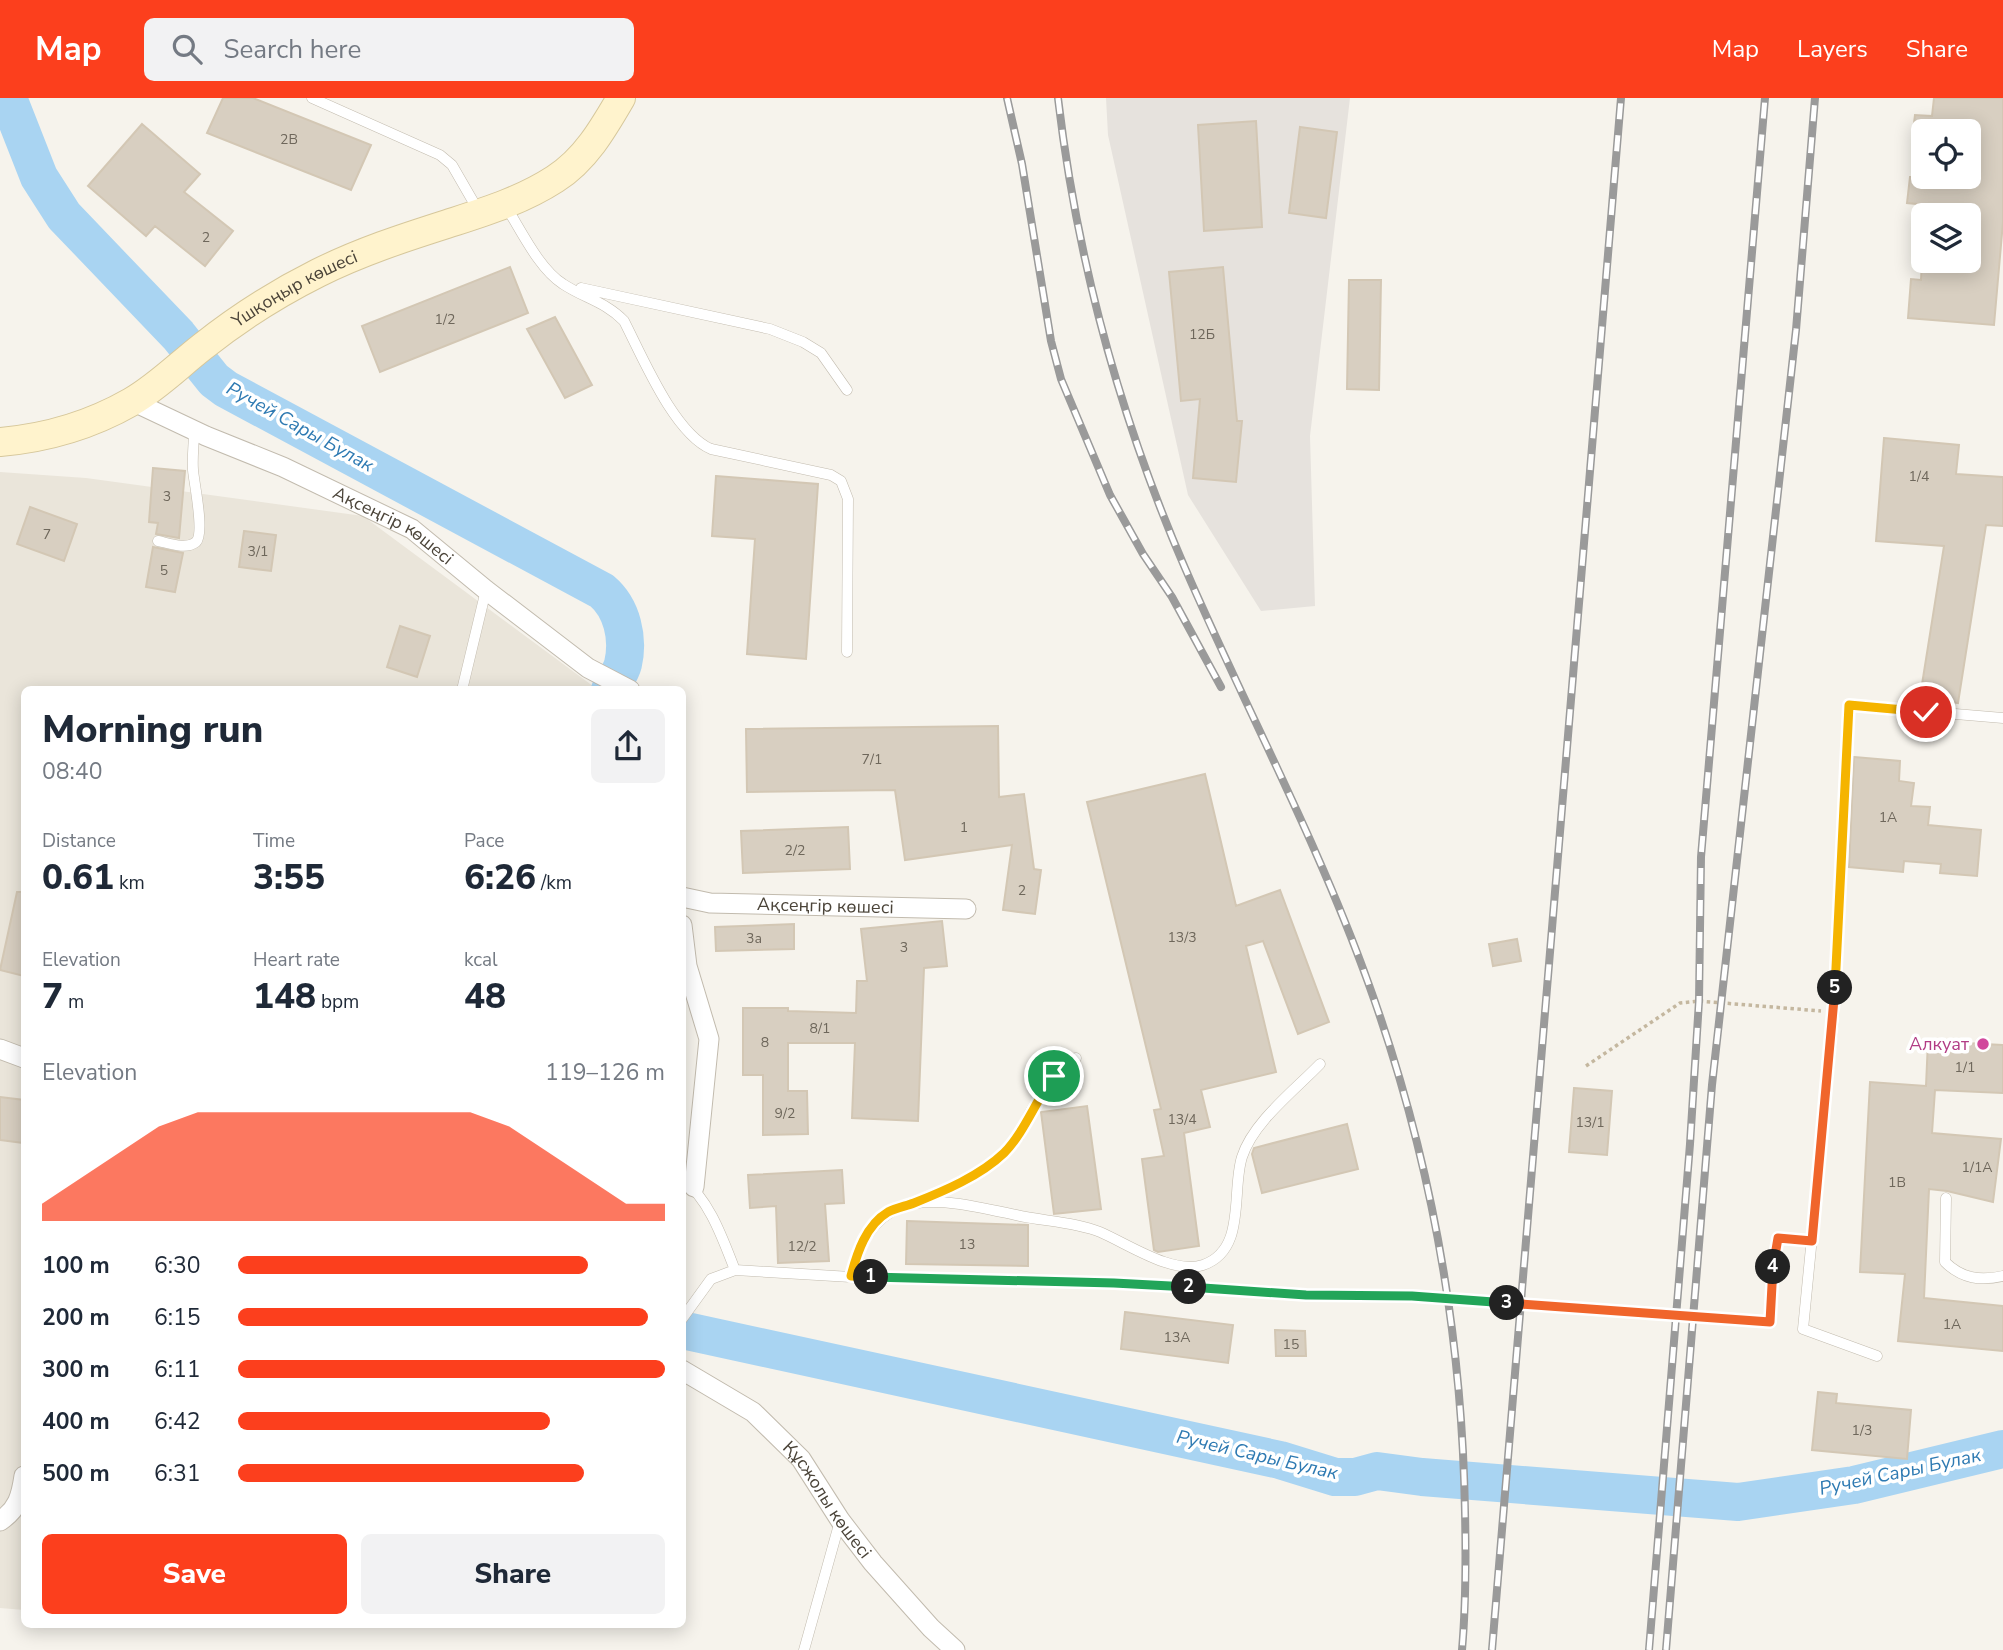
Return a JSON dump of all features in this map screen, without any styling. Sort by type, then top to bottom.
[{"type":"main road","name":"Үшқоңыр көшесі","points":[[0,442],[38,439],[73,428],[132,401],[204,345],[285,291],[317,274],[384,244],[493,209],[533,193],[557,178],[593,143],[619,98]]},
{"type":"street","name":"Ақсеңгір көшесі","points":[[132,401],[194,431],[283,467],[412,529],[485,590],[588,668],[622,686]]},
{"type":"street","name":"Ақсеңгір көшесі","points":[[686,898],[710,903],[966,909]]},
{"type":"street","points":[[686,959],[709,1039],[688,1182]]},
{"type":"street","points":[[0,1049],[21,1057]]},
{"type":"street","name":"Құсжолы көшесі","points":[[686,1372],[753,1412],[801,1459],[840,1520],[881,1573],[955,1650]]},
{"type":"street","points":[[0,1521],[20,1502],[21,1496]]},
{"type":"lane","points":[[312,98],[440,155],[452,165],[549,273],[564,285],[615,311],[624,321],[675,415],[699,444],[711,449],[831,475],[841,481],[848,499],[847,652]]},
{"type":"lane","points":[[564,285],[770,329],[803,342],[821,353],[847,390]]},
{"type":"lane","points":[[158,541],[184,546],[198,538],[199,520],[193,468],[194,431]]},
{"type":"lane","points":[[463,686],[485,590]]},
{"type":"lane","points":[[1877,1356],[1803,1329],[1834,1013],[1849,705],[2003,718]]},
{"type":"lane","points":[[851,1276],[856,1256],[873,1226],[888,1212],[916,1202],[987,1167],[1004,1153],[1020,1135],[1030,1112],[1054,1076],[1076,1058]]},
{"type":"lane","points":[[916,1202],[982,1206],[1096,1230],[1162,1261],[1185,1268],[1204,1265],[1219,1256],[1230,1242],[1242,1158],[1253,1133],[1320,1064]]},
{"type":"lane","points":[[688,1182],[717,1224],[735,1270]]},
{"type":"lane","points":[[1946,1198],[1945,1262],[1955,1272],[1970,1279],[2003,1276]]},
{"type":"lane","points":[[686,1314],[711,1279],[735,1270],[1114,1283],[1306,1295],[1355,1295]]},
{"type":"lane","points":[[804,1650],[840,1520]]},
{"type":"path","points":[[1586,1066],[1681,1003],[1699,1001],[1834,1013]]},
{"type":"path","points":[[1355,1295],[1412,1296],[1770,1322],[1773,1263],[1778,1238],[1812,1241]]},
{"type":"shaded area","points":[[1106,98],[1350,98],[1310,436],[1315,606],[1261,611],[1188,495],[1108,135]]},
{"type":"shaded area","points":[[0,472],[86,478],[363,516],[593,686],[21,686],[21,1610],[0,1608]]},
{"type":"building","points":[[223,98],[253,98],[371,145],[351,190],[207,133]]},
{"type":"building","points":[[1934,98],[2003,98],[2003,222],[1994,325],[1908,318],[1911,279],[1921,280],[1921,273],[1981,273],[1981,203],[1907,203],[1910,177],[1911,189],[1981,189],[1981,119],[1914,119],[1915,115],[1932,116]]},
{"type":"building","points":[[1256,121],[1262,227],[1204,231],[1198,125]]},
{"type":"building","points":[[142,124],[200,174],[184,192],[233,231],[205,266],[155,226],[146,236],[88,186]]},
{"type":"building","points":[[1300,127],[1337,132],[1326,218],[1289,213]]},
{"type":"building","points":[[510,267],[528,313],[380,372],[362,326]]},
{"type":"building","points":[[1223,267],[1237,421],[1242,421],[1236,482],[1193,478],[1200,399],[1181,401],[1169,272]]},
{"type":"building","points":[[1349,280],[1381,280],[1379,390],[1347,389]]},
{"type":"building","points":[[555,317],[592,385],[565,398],[527,329]]},
{"type":"building","points":[[1884,438],[1959,445],[1956,474],[2003,477],[2003,526],[1986,525],[1958,703],[1920,697],[1944,546],[1876,541]]},
{"type":"building","points":[[153,468],[185,471],[179,538],[156,534],[158,523],[149,522]]},
{"type":"building","points":[[716,476],[818,484],[806,659],[747,654],[755,539],[712,536]]},
{"type":"building","points":[[30,507],[77,524],[64,561],[17,544]]},
{"type":"building","points":[[244,531],[276,535],[271,571],[239,567]]},
{"type":"building","points":[[153,547],[183,553],[175,592],[146,587]]},
{"type":"building","points":[[400,626],[430,636],[417,677],[387,667]]},
{"type":"building","points":[[998,726],[999,797],[1024,794],[1034,869],[1041,870],[1035,914],[1003,910],[1012,845],[905,860],[895,790],[747,792],[746,729]]},
{"type":"building","points":[[1854,757],[1900,761],[1899,781],[1914,783],[1911,806],[1930,807],[1928,825],[1981,830],[1977,876],[1940,873],[1941,864],[1904,861],[1903,872],[1849,867]]},
{"type":"building","points":[[1205,774],[1236,906],[1280,890],[1329,1022],[1298,1034],[1263,941],[1246,946],[1276,1072],[1201,1090],[1210,1127],[1184,1133],[1199,1246],[1158,1252],[1154,1250],[1142,1159],[1164,1156],[1154,1110],[1161,1109],[1087,802]]},
{"type":"building","points":[[848,827],[850,869],[743,873],[741,831]]},
{"type":"building","points":[[17,892],[21,892],[21,975],[0,970]]},
{"type":"building","points":[[942,921],[947,966],[924,968],[918,1121],[852,1118],[855,1043],[788,1043],[788,1091],[807,1091],[808,1134],[763,1135],[763,1075],[743,1075],[743,1008],[856,1013],[857,981],[867,981],[861,929]]},
{"type":"building","points":[[794,924],[794,949],[716,951],[715,927]]},
{"type":"building","points":[[1517,939],[1521,961],[1493,966],[1489,944]]},
{"type":"building","points":[[1928,1041],[2003,1045],[2003,1093],[1935,1090],[1932,1133],[2001,1139],[1993,1202],[1929,1189],[1924,1298],[2003,1306],[2003,1351],[1898,1341],[1905,1274],[1860,1272],[1870,1082],[1926,1086]]},
{"type":"building","points":[[1574,1088],[1612,1091],[1607,1155],[1569,1152]]},
{"type":"building","points":[[0,1097],[21,1100],[21,1143],[0,1140]]},
{"type":"building","points":[[1087,1106],[1101,1209],[1054,1214],[1041,1112]]},
{"type":"building","points":[[1347,1124],[1358,1169],[1262,1193],[1252,1154],[1254,1148]]},
{"type":"building","points":[[842,1170],[844,1203],[825,1204],[829,1261],[778,1263],[776,1206],[750,1208],[748,1175]]},
{"type":"building","points":[[907,1221],[1028,1225],[1028,1266],[906,1264]]},
{"type":"building","points":[[1125,1312],[1233,1325],[1228,1363],[1121,1349]]},
{"type":"building","points":[[1275,1330],[1305,1331],[1306,1356],[1276,1356]]},
{"type":"building","points":[[1818,1392],[1837,1394],[1836,1403],[1911,1410],[1907,1459],[1812,1450]]},
{"type":"waterway","name":"Ручей Сары Булак","points":[[8,98],[39,177],[64,216],[178,335],[214,380],[226,389],[602,591],[615,606],[624,634],[623,664],[612,686]]},
{"type":"waterway","name":"Ручей Сары Булак","points":[[686,1331],[1280,1460],[1335,1477],[1355,1477],[1377,1471],[1422,1477],[1738,1502],[1854,1485],[2003,1449]]},
{"type":"railway","points":[[1007,98],[1022,164],[1051,341],[1061,379],[1110,495],[1143,554],[1172,597],[1221,687]]},
{"type":"railway","points":[[1058,98],[1066,159],[1089,278],[1121,396],[1140,454],[1185,568],[1304,827],[1349,932],[1391,1049],[1409,1113],[1439,1244],[1457,1377],[1463,1445],[1465,1529],[1462,1650]]},
{"type":"railway","points":[[1492,1650],[1621,98]]},
{"type":"railway","points":[[1649,1650],[1690,1144],[1699,1001],[1701,857],[1765,98]]},
{"type":"railway","points":[[1666,1650],[1712,1085],[1796,330],[1815,98]]},
{"type":"place","name":"Алкуат","points":[[1983,1044]]},
{"type":"route","points":[[1054,1076],[1030,1112],[1020,1135],[1004,1153],[987,1167],[965,1179],[888,1212],[873,1226],[856,1256],[851,1276],[1114,1283],[1306,1295],[1412,1296],[1770,1322],[1773,1263],[1778,1238],[1812,1241],[1834,1013],[1849,705],[1926,712]]}]
